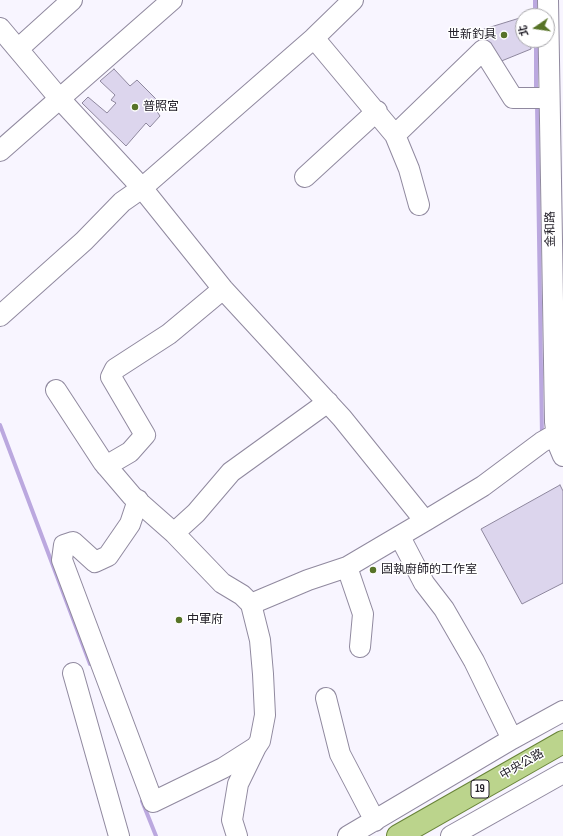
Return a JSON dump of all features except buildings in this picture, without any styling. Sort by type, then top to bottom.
[{"type":"main road","name":"中央公路","points":[[398,836],[563,742]]},
{"type":"street","points":[[18,49],[72,0]]},
{"type":"street","points":[[0,151],[172,0]]},
{"type":"street","points":[[0,316],[84,241],[122,202],[142,188],[314,38],[353,0]]},
{"type":"street","name":"金和路","points":[[548,0],[549,98],[557,186],[556,434],[563,456]]},
{"type":"street","points":[[0,28],[59,98],[142,188],[223,288],[342,418],[425,521]]},
{"type":"street","points":[[314,38],[395,134],[409,170],[418,205]]},
{"type":"street","points":[[395,134],[483,50],[513,98],[549,98]]},
{"type":"street","points":[[305,177],[377,111]]},
{"type":"street","points":[[106,466],[130,452],[145,435],[111,377],[115,369],[169,334],[223,288]]},
{"type":"street","points":[[56,390],[106,466],[138,500],[174,533],[222,583],[242,595],[251,604],[260,640],[264,681],[265,715],[260,741],[256,746],[238,784],[232,820],[237,836]]},
{"type":"street","points":[[174,533],[196,513],[232,472],[328,402]]},
{"type":"street","points":[[251,604],[308,580],[347,567],[400,537],[483,486],[542,442],[556,434]]},
{"type":"street","points":[[138,500],[130,524],[108,556],[95,562],[73,542],[64,545],[62,560],[153,802],[223,768],[256,746]]},
{"type":"street","points":[[400,537],[424,583],[444,609],[474,661],[512,739]]},
{"type":"street","points":[[347,567],[363,614],[360,647]]},
{"type":"street","points":[[73,673],[119,836]]},
{"type":"street","points":[[326,698],[340,754],[375,821]]},
{"type":"street","points":[[348,836],[512,739],[563,711]]},
{"type":"street","points":[[451,836],[563,773]]},
{"type":"waterway","points":[[535,0],[535,8]]},
{"type":"waterway","points":[[536,48],[536,94]]},
{"type":"waterway","points":[[537,104],[542,436]]},
{"type":"waterway","points":[[0,425],[90,664]]},
{"type":"waterway","points":[[142,801],[156,836]]},
{"type":"place","name":"世新釣具","points":[[504,35]]},
{"type":"place","name":"普照宮","points":[[135,107]]},
{"type":"place","name":"固執廚師的工作室","points":[[373,570]]},
{"type":"place","name":"中軍府","points":[[179,620]]}]
